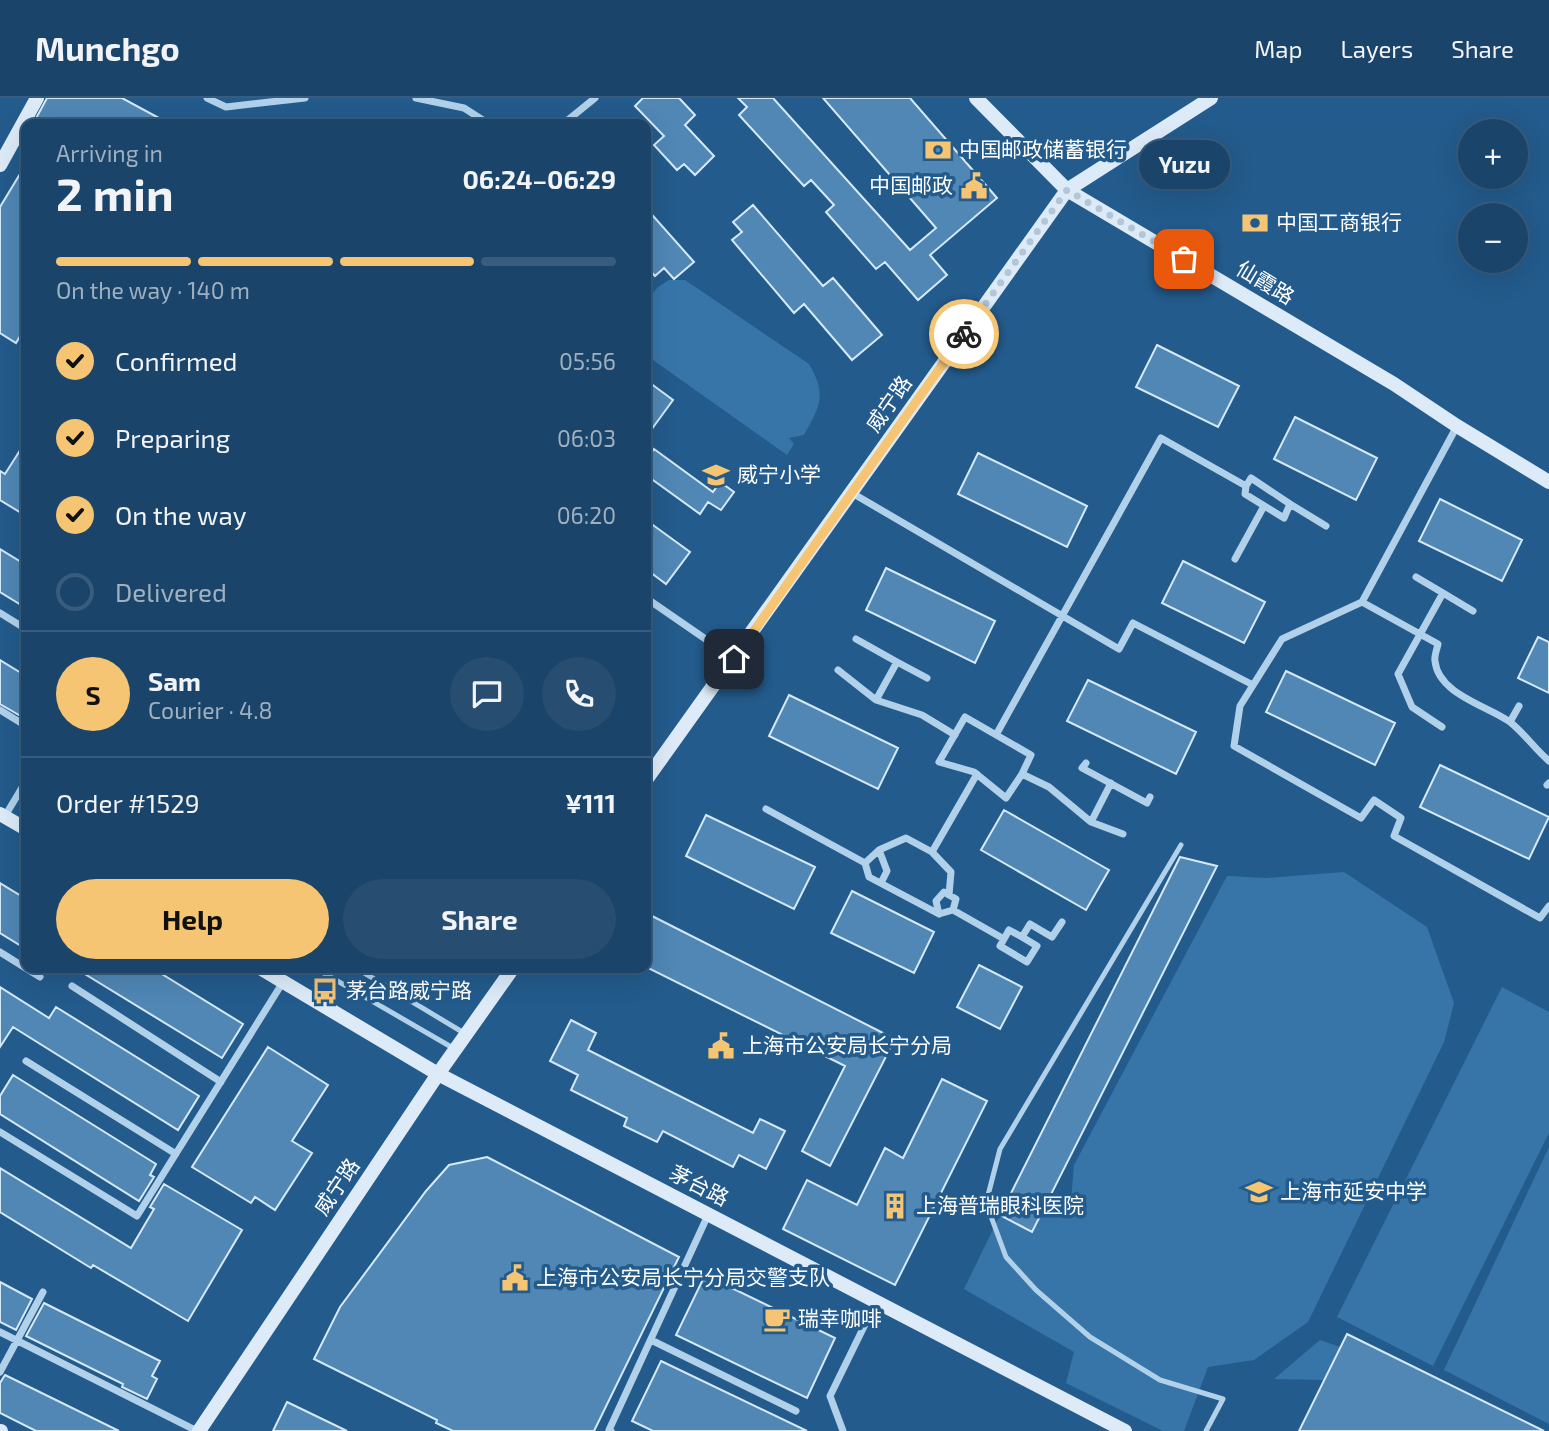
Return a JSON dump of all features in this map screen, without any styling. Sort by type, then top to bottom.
[{"type":"main road","points":[[25,119],[37,98]]},
{"type":"main road","name":"仙霞路","points":[[976,98],[1067,190],[1394,384],[1549,482]]},
{"type":"main road","name":"威宁路","points":[[651,773],[1067,190],[1211,98]]},
{"type":"main road","points":[[1,159],[21,125]]},
{"type":"main road","points":[[2,815],[21,827]]},
{"type":"main road","name":"茅台路","points":[[268,973],[439,1074],[1125,1431]]},
{"type":"main road","name":"威宁路","points":[[198,1431],[510,973]]},
{"type":"street","points":[[207,98],[226,107],[305,98]]},
{"type":"street","points":[[416,98],[464,108],[481,119]]},
{"type":"street","points":[[569,119],[595,98]]},
{"type":"street","points":[[1457,426],[1362,603],[1282,639],[1240,706],[1234,746],[1361,818],[1374,800],[1401,818],[1394,836],[1540,918],[1549,906]]},
{"type":"street","points":[[996,735],[1161,438],[1246,486]]},
{"type":"street","points":[[1290,504],[1284,518],[1245,494],[1246,486],[1251,478],[1326,526]]},
{"type":"street","points":[[852,493],[1119,649],[1133,623],[1252,685]]},
{"type":"street","points":[[1235,559],[1264,506]]},
{"type":"street","points":[[1416,577],[1473,611]]},
{"type":"street","points":[[1442,727],[1412,707],[1398,674],[1443,593]]},
{"type":"street","points":[[651,601],[734,659]]},
{"type":"street","points":[[1362,603],[1438,644],[1434,660],[1440,675],[1453,689],[1482,709],[1510,722],[1549,761]]},
{"type":"street","points":[[0,612],[21,626]]},
{"type":"street","points":[[856,639],[927,678]]},
{"type":"street","points":[[876,700],[897,662]]},
{"type":"street","points":[[838,670],[876,700],[922,715],[955,735]]},
{"type":"street","points":[[1510,722],[1519,706]]},
{"type":"street","points":[[0,710],[21,723]]},
{"type":"street","points":[[965,717],[1031,755],[1006,798],[977,774],[939,762],[955,735],[965,717]]},
{"type":"street","points":[[1086,763],[1082,768],[1147,803],[1150,797]]},
{"type":"street","points":[[932,852],[977,774]]},
{"type":"street","points":[[1022,774],[1049,787],[1091,822],[1123,834]]},
{"type":"street","points":[[1091,822],[1111,783]]},
{"type":"street","points":[[2,815],[21,788]]},
{"type":"street","points":[[766,809],[865,863],[869,877],[939,914],[953,909]]},
{"type":"street","points":[[865,863],[879,850],[906,838],[932,852],[951,872],[949,895]]},
{"type":"street","points":[[879,850],[887,871],[881,883]]},
{"type":"street","points":[[939,914],[936,901],[944,892],[956,899],[953,909]]},
{"type":"street","points":[[953,909],[1004,939]]},
{"type":"street","points":[[1022,937],[1030,924],[1052,937],[1062,922]]},
{"type":"street","points":[[1009,930],[1022,937],[1037,946],[1027,962],[1000,946],[1009,930]]},
{"type":"street","points":[[0,951],[21,965]]},
{"type":"street","points":[[34,973],[40,977]]},
{"type":"street","points":[[0,1132],[138,1216],[283,982]]},
{"type":"street","points":[[72,986],[221,1082]]},
{"type":"street","points":[[26,1061],[176,1154]]},
{"type":"street","points":[[611,1431],[609,1430],[709,1214]]},
{"type":"street","points":[[0,1371],[43,1292]]},
{"type":"street","points":[[843,1431],[830,1396],[876,1301]]},
{"type":"street","points":[[0,1332],[198,1431]]},
{"type":"street","points":[[651,1340],[796,1412]]},
{"type":"lane","points":[[1181,845],[1000,1149],[986,1203],[1006,1257],[1036,1290],[1090,1337],[1160,1380],[1223,1399],[1206,1431]]},
{"type":"lane","points":[[324,973],[456,1050]]},
{"type":"lane","points":[[364,973],[467,1034]]},
{"type":"shaded area","points":[[669,280],[685,280],[809,364],[818,384],[819,400],[804,435],[789,438],[794,444],[787,455],[651,359],[651,295]]},
{"type":"shaded area","points":[[1344,872],[1427,927],[1454,1003],[1444,1042],[1308,1322],[1254,1360],[1208,1367],[1184,1431],[1163,1431],[1066,1383],[1074,1352],[964,1289],[1000,1215],[1047,1203],[1070,1213],[1074,1165],[1227,876],[1266,878]]},
{"type":"shaded area","points":[[1502,987],[1549,1012],[1549,1133],[1433,1366],[1337,1317]]},
{"type":"shaded area","points":[[1549,1147],[1549,1424],[1444,1370]]},
{"type":"shaded area","points":[[1320,1340],[1340,1347],[1324,1380],[1274,1379]]},
{"type":"building","points":[[47,98],[122,98],[161,119],[36,119]]},
{"type":"building","points":[[643,98],[679,98],[695,115],[685,125],[714,156],[695,175],[684,164],[677,170],[654,145],[664,136],[651,123],[651,119],[648,119],[635,106]]},
{"type":"building","points":[[738,98],[773,98],[910,250],[936,228],[823,98],[910,98],[997,198],[930,255],[947,275],[918,300],[885,262],[876,269],[826,212],[834,205],[811,180],[804,186],[739,115],[747,107]]},
{"type":"building","points":[[21,172],[21,334],[16,343],[0,333],[0,207]]},
{"type":"building","points":[[753,205],[823,286],[833,278],[882,335],[852,360],[804,304],[794,313],[732,240],[742,232],[733,222]]},
{"type":"building","points":[[651,214],[694,262],[674,279],[664,268],[655,276],[651,272]]},
{"type":"building","points":[[1157,345],[1239,386],[1218,427],[1136,387]]},
{"type":"building","points":[[651,384],[673,400],[651,430]]},
{"type":"building","points":[[1295,417],[1377,458],[1356,500],[1274,459]]},
{"type":"building","points":[[21,449],[21,513],[0,500],[0,471],[5,474]]},
{"type":"building","points":[[654,449],[713,492],[720,482],[734,492],[721,510],[708,502],[700,514],[651,479],[651,453]]},
{"type":"building","points":[[978,453],[1087,506],[1067,547],[958,494]]},
{"type":"building","points":[[1440,499],[1522,540],[1502,581],[1419,541]]},
{"type":"building","points":[[651,524],[690,552],[666,584],[651,573]]},
{"type":"building","points":[[0,549],[21,562],[21,605],[0,592]]},
{"type":"building","points":[[1183,561],[1265,602],[1244,643],[1162,603]]},
{"type":"building","points":[[886,568],[995,621],[975,663],[866,610]]},
{"type":"building","points":[[1538,637],[1549,642],[1549,693],[1518,678]]},
{"type":"building","points":[[0,660],[21,673],[21,716],[0,704]]},
{"type":"building","points":[[1286,671],[1395,723],[1375,765],[1266,712]]},
{"type":"building","points":[[1088,680],[1196,732],[1176,774],[1067,721]]},
{"type":"building","points":[[789,695],[898,748],[878,789],[769,736]]},
{"type":"building","points":[[1440,765],[1549,817],[1529,859],[1420,807]]},
{"type":"building","points":[[1004,810],[1109,870],[1086,910],[981,850]]},
{"type":"building","points":[[706,815],[815,867],[794,909],[686,856]]},
{"type":"building","points":[[1180,857],[1217,866],[1032,1232],[1000,1215]]},
{"type":"building","points":[[0,883],[21,896],[21,946],[0,933]]},
{"type":"building","points":[[852,891],[934,932],[914,973],[831,933]]},
{"type":"building","points":[[652,916],[895,1039],[830,1166],[802,1151],[845,1066],[651,969]]},
{"type":"building","points":[[979,965],[1022,987],[1000,1029],[957,1007]]},
{"type":"building","points":[[83,973],[160,973],[243,1024],[222,1058]]},
{"type":"building","points":[[0,987],[49,1018],[56,1007],[199,1096],[178,1130],[13,1027],[0,1047]]},
{"type":"building","points":[[571,1020],[596,1033],[588,1050],[753,1133],[760,1119],[785,1131],[766,1169],[739,1155],[733,1167],[663,1131],[657,1142],[624,1126],[627,1118],[571,1090],[578,1075],[550,1061]]},
{"type":"building","points":[[268,1047],[328,1085],[292,1141],[312,1153],[275,1210],[255,1197],[251,1203],[192,1167]]},
{"type":"building","points":[[13,1075],[156,1164],[150,1175],[154,1177],[139,1201],[0,1114],[0,1096]]},
{"type":"building","name":"上海普瑞眼科医院","points":[[942,1079],[987,1101],[895,1285],[783,1229],[807,1180],[857,1205],[885,1148],[903,1158]]},
{"type":"building","name":"上海市公安局长宁分局交警支队","points":[[487,1157],[679,1257],[594,1431],[453,1431],[436,1423],[437,1420],[314,1359],[340,1307],[426,1191],[449,1165]]},
{"type":"building","points":[[0,1168],[131,1248],[154,1209],[150,1207],[164,1184],[242,1230],[188,1321],[93,1265],[91,1268],[0,1212]]},
{"type":"building","points":[[705,1275],[835,1338],[807,1398],[676,1335]]},
{"type":"building","points":[[0,1282],[32,1299],[16,1330],[0,1322]]},
{"type":"building","points":[[44,1303],[160,1361],[152,1376],[157,1379],[147,1399],[122,1387],[123,1384],[26,1336]]},
{"type":"building","points":[[1347,1334],[1544,1431],[1299,1431]]},
{"type":"building","points":[[661,1361],[807,1431],[653,1431],[632,1421]]},
{"type":"building","points":[[5,1375],[119,1431],[36,1431],[0,1413],[0,1383]]},
{"type":"building","points":[[287,1402],[347,1431],[273,1431]]},
{"type":"way so far","points":[[964,334],[1067,190],[1184,259]]},
{"type":"place","name":"中国邮政储蓄银行","points":[[938,150]]},
{"type":"place","name":"中国邮政","points":[[974,186]]},
{"type":"place","name":"中国工商银行","points":[[1255,223]]},
{"type":"place","name":"Yuzu","points":[[1184,259]]},
{"type":"place","name":"威宁小学","points":[[716,475]]},
{"type":"place","name":"茅台路威宁路","points":[[325,991]]},
{"type":"place","name":"上海市公安局长宁分局","points":[[721,1046]]},
{"type":"place","name":"上海市延安中学","points":[[1259,1192]]},
{"type":"place","name":"上海普瑞眼科医院","points":[[895,1206]]},
{"type":"place","name":"上海市公安局长宁分局交警支队","points":[[515,1278]]},
{"type":"place","name":"瑞幸咖啡","points":[[777,1319]]},
{"type":"route","points":[[734,659],[964,334]]}]
